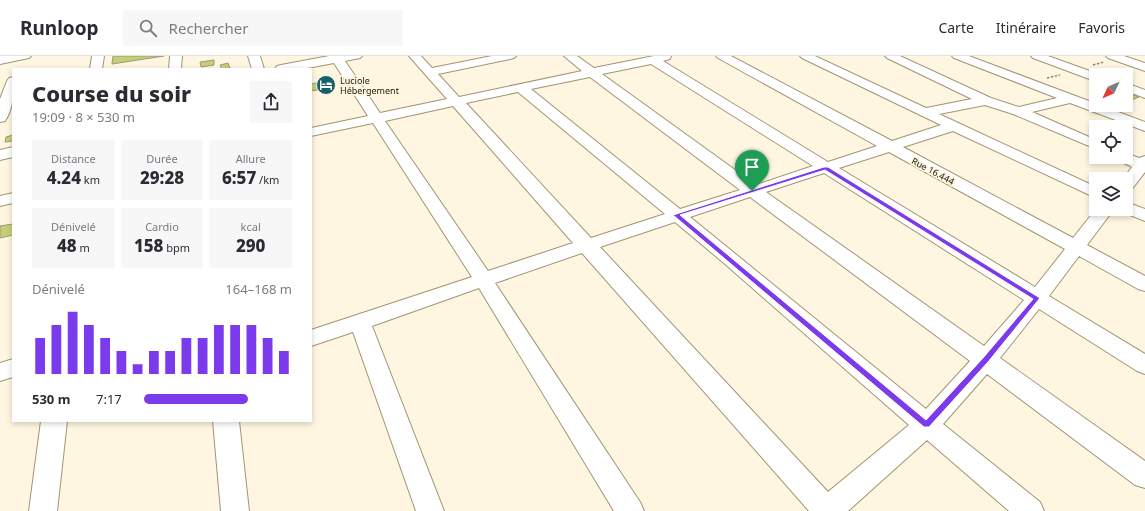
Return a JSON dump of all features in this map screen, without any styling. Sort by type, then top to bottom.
[{"type":"street","points":[[17,68],[21,56]]},
{"type":"street","points":[[0,60],[25,56]]},
{"type":"street","points":[[95,68],[98,56]]},
{"type":"street","points":[[175,68],[176,56]]},
{"type":"street","points":[[254,56],[258,68]]},
{"type":"street","points":[[286,68],[336,58],[356,56]]},
{"type":"street","points":[[415,56],[827,511],[927,425],[986,360],[1037,298],[1099,216]]},
{"type":"street","points":[[429,72],[510,56]]},
{"type":"street","points":[[570,56],[752,191],[1145,476]]},
{"type":"street","points":[[312,132],[376,117],[672,56]]},
{"type":"street","name":"Rue 16.444","points":[[722,56],[1145,284]]},
{"type":"street","points":[[892,56],[986,101],[1018,111],[1089,142]]},
{"type":"street","points":[[958,56],[1145,127]]},
{"type":"street","points":[[1037,56],[1089,75]]},
{"type":"street","points":[[811,57],[1089,190]]},
{"type":"street","points":[[1116,57],[1145,67]]},
{"type":"street","points":[[336,58],[483,279],[630,511]]},
{"type":"street","points":[[653,60],[1145,365]]},
{"type":"street","points":[[12,85],[0,118],[12,116]]},
{"type":"street","points":[[521,88],[732,260],[1030,511]]},
{"type":"street","points":[[1133,90],[1145,94]]},
{"type":"street","points":[[1018,111],[1072,99]]},
{"type":"street","points":[[925,112],[986,101]]},
{"type":"street","points":[[312,338],[676,215],[953,126]]},
{"type":"street","points":[[0,155],[12,152]]},
{"type":"street","points":[[1133,160],[1144,164],[1133,177]]},
{"type":"street","points":[[0,201],[12,198]]},
{"type":"street","points":[[1133,210],[1145,216]]},
{"type":"street","points":[[360,322],[430,511]]},
{"type":"street","points":[[0,372],[12,368]]},
{"type":"street","points":[[43,511],[54,422]]},
{"type":"street","points":[[226,422],[235,511]]},
{"type":"path","points":[[1030,83],[1116,57]]},
{"type":"building","points":[[113,56],[164,56],[112,64]]},
{"type":"building","points":[[214,60],[214,65],[201,67],[200,62]]},
{"type":"building","points":[[228,63],[230,68],[222,68],[220,65]]},
{"type":"building","points":[[331,80],[335,87],[312,91],[312,84]]},
{"type":"building","points":[[1133,95],[1139,97],[1133,100]]},
{"type":"building","points":[[12,135],[12,141],[5,142],[6,137]]},
{"type":"building","points":[[12,224],[12,235],[0,238],[0,226]]},
{"type":"place","name":"Luciole Hébergement","points":[[326,85]]},
{"type":"route","points":[[826,168],[1037,298],[986,360],[927,425],[814,331],[732,260],[676,215],[752,191],[826,168]]}]
